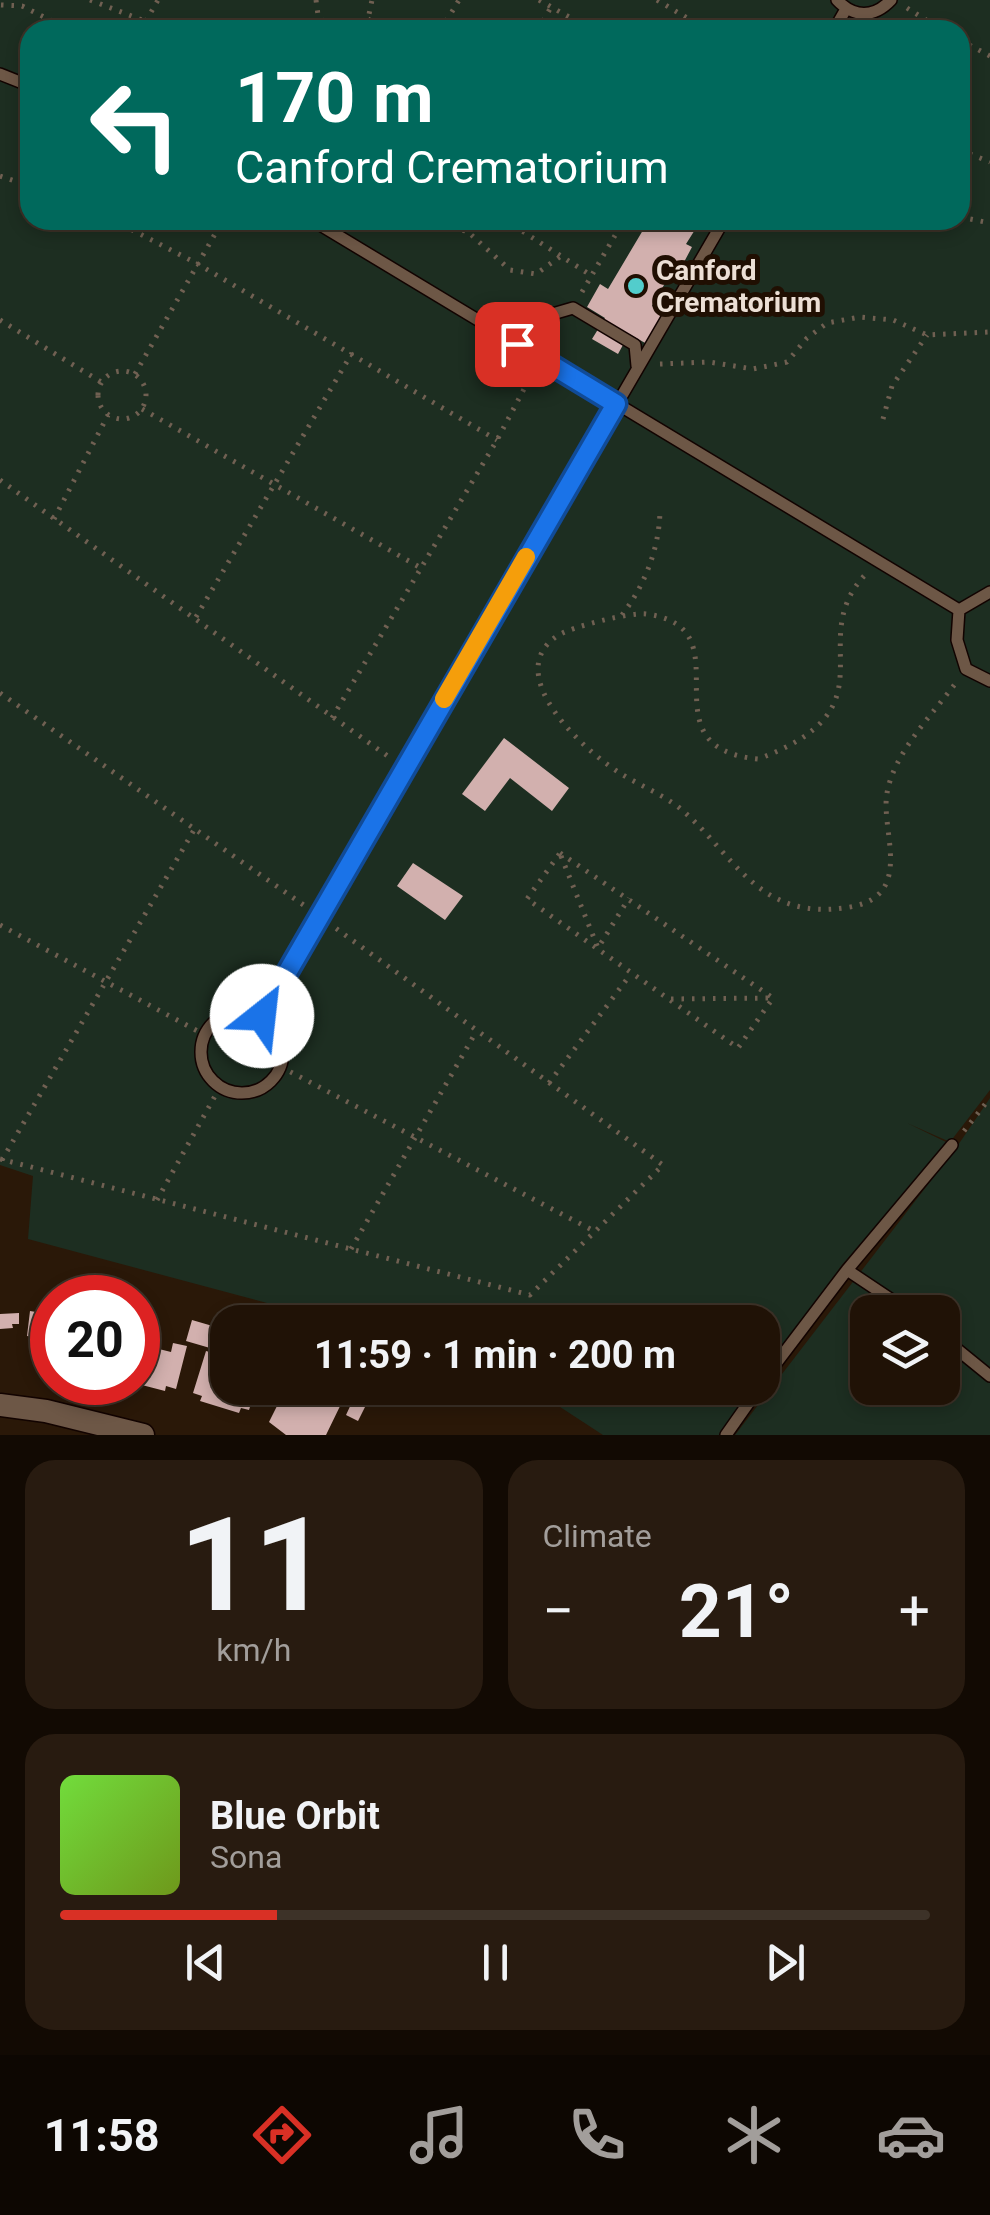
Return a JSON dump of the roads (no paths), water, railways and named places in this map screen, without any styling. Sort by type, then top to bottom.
[{"type":"street","points":[[0,1405],[46,1411],[143,1435]]},
{"type":"lane","points":[[842,5],[867,14],[894,0]]},
{"type":"lane","points":[[329,230],[959,610]]},
{"type":"lane","points":[[262,1016],[718,230]]},
{"type":"lane","points":[[494,330],[573,308],[636,345],[637,367]]},
{"type":"lane","points":[[959,610],[990,592]]},
{"type":"lane","points":[[959,610],[957,640],[966,669],[990,681]]},
{"type":"lane","points":[[236,1011],[262,1016],[279,1032],[283,1044],[280,1068],[261,1088],[234,1092],[220,1086],[205,1069],[205,1034],[212,1023],[236,1011]]},
{"type":"lane","points":[[780,1359],[846,1270],[952,1146]]},
{"type":"lane","points":[[846,1270],[884,1295]]},
{"type":"lane","points":[[960,1352],[990,1376]]},
{"type":"lane","points":[[726,1435],[747,1405]]},
{"type":"place","name":"Canford Crematorium","points":[[636,286]]}]
